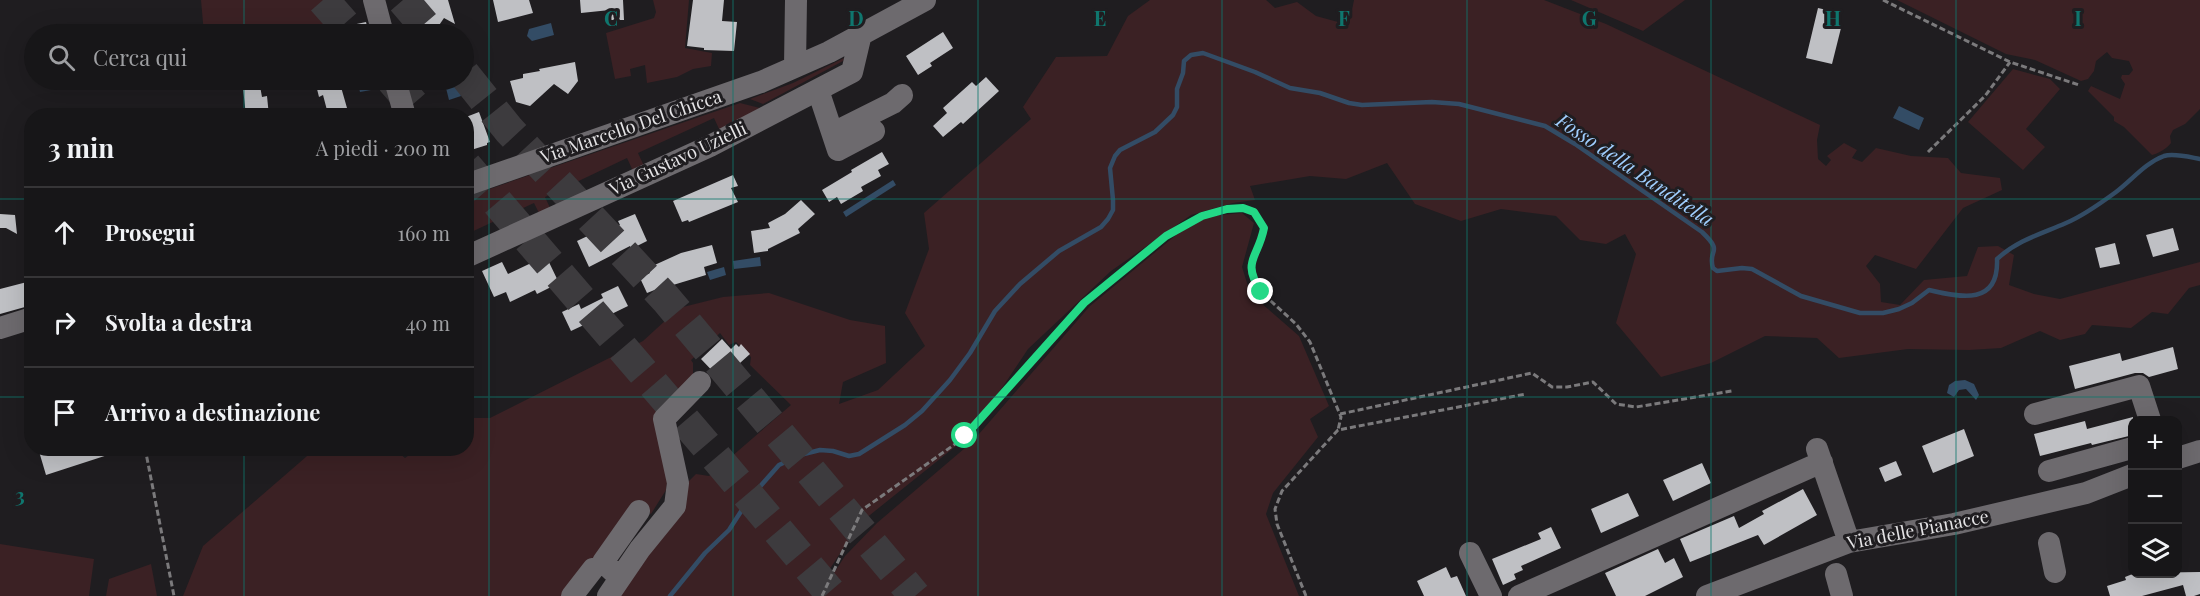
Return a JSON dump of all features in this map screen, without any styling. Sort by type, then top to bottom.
[{"type":"street","points":[[374,0],[380,24]]},
{"type":"street","points":[[795,66],[796,0]]},
{"type":"street","name":"Via Marcello Del Chicca","points":[[474,182],[761,82],[829,52],[925,0]]},
{"type":"street","name":"Via Gustavo Uzielli","points":[[474,253],[710,146],[852,72],[861,34]]},
{"type":"street","points":[[398,90],[403,108]]},
{"type":"street","points":[[818,90],[838,150],[859,129],[902,95]]},
{"type":"street","points":[[614,587],[640,549],[675,506],[678,483],[664,419],[700,382]]},
{"type":"street","points":[[2035,414],[2139,386],[2149,416]]},
{"type":"street","points":[[2049,471],[2128,449]]},
{"type":"street","points":[[2182,457],[2200,451]]},
{"type":"street","points":[[1519,596],[1819,455],[1849,542]]},
{"type":"street","name":"Via delle Pianacce","points":[[1707,596],[1849,542],[1954,524],[2064,499],[2128,477]]},
{"type":"street","points":[[614,587],[603,562],[639,511]]},
{"type":"street","points":[[2049,543],[2055,572]]},
{"type":"street","points":[[1470,553],[1491,596]]},
{"type":"street","points":[[572,596],[593,569]]},
{"type":"street","points":[[1836,574],[1842,596]]},
{"type":"path","points":[[1883,0],[2010,62],[2079,86]]},
{"type":"path","points":[[1928,152],[1984,96],[2010,62]]},
{"type":"path","points":[[822,596],[862,510],[965,436],[1084,303],[1166,236],[1202,216],[1227,209],[1243,208],[1254,212],[1264,228],[1262,238],[1251,260],[1252,277],[1261,292],[1296,324],[1310,342],[1340,414],[1338,430],[1281,491],[1275,509],[1277,524],[1306,596]]},
{"type":"path","points":[[1340,414],[1532,373],[1552,387],[1567,387],[1593,382],[1616,404],[1636,407],[1732,391]]},
{"type":"path","points":[[1338,430],[1526,394]]},
{"type":"path","points":[[147,456],[174,596]]},
{"type":"shaded area","points":[[201,0],[331,0],[331,24],[203,24]]},
{"type":"shaded area","points":[[653,0],[689,0],[685,48],[712,53],[711,66],[693,69],[677,77],[647,83],[645,65],[630,69],[631,76],[615,79],[606,33],[654,18],[656,12]]},
{"type":"shaded area","points":[[1150,0],[1266,0],[1275,8],[1297,2],[1316,16],[1349,25],[1354,0],[1544,0],[1606,24],[1820,125],[1817,140],[1818,159],[1826,166],[1831,160],[1827,156],[1844,143],[1857,150],[1852,158],[1862,162],[1876,148],[1911,156],[1948,158],[1961,173],[2000,178],[2002,190],[1963,208],[1916,269],[1875,255],[1866,266],[1880,284],[1881,302],[1900,305],[1924,280],[1967,276],[1978,247],[1998,246],[2014,255],[2009,285],[2034,294],[2060,299],[2200,262],[2200,285],[2189,288],[2168,314],[2152,312],[2131,328],[2092,325],[2085,334],[2060,340],[2040,331],[2001,348],[1908,349],[1839,358],[1817,338],[1765,336],[1711,363],[1661,377],[1616,323],[1636,254],[1625,234],[1606,244],[1580,240],[1556,216],[1501,209],[1461,221],[1415,204],[1387,163],[1346,179],[1310,176],[1250,186],[1255,200],[1233,203],[1191,215],[1111,271],[1028,349],[971,434],[860,523],[812,596],[609,596],[680,490],[696,474],[709,476],[791,405],[750,365],[751,357],[736,342],[729,345],[720,333],[691,360],[693,375],[662,407],[669,468],[666,490],[651,514],[638,504],[563,596],[183,596],[203,546],[307,456],[403,456],[405,458],[408,456],[474,456],[474,418],[490,418],[643,341],[679,308],[723,297],[769,293],[850,320],[885,326],[886,363],[843,382],[839,404],[878,390],[925,346],[905,313],[929,249],[924,213],[1031,119],[1023,107],[1056,57],[1107,56],[1128,16]]},
{"type":"shaded area","points":[[1571,0],[1685,0],[1643,31]]},
{"type":"shaded area","points":[[1897,0],[2200,0],[2200,109],[2185,124],[2173,130],[2169,145],[2152,155],[2124,127],[2114,121],[2114,117],[2088,91],[2091,86],[2120,99],[2125,84],[2121,78],[2122,75],[2129,75],[2133,70],[2129,61],[2112,58],[2107,52],[2096,61],[2094,71],[2088,79],[2081,81],[2035,60],[2006,54]]},
{"type":"shaded area","points":[[844,58],[843,61],[763,104],[750,99],[793,83]]},
{"type":"shaded area","points":[[2013,69],[2050,79],[2060,89],[2026,129],[2045,147],[2023,170],[1968,122]]},
{"type":"shaded area","points":[[740,103],[760,108],[720,131],[714,118],[638,153],[644,166],[633,171],[627,158],[545,197],[551,210],[540,215],[534,203],[474,231],[474,194]]},
{"type":"shaded area","points":[[1242,213],[1254,223],[1242,267],[1248,286],[1260,302],[1299,336],[1329,406],[1310,419],[1318,437],[1273,493],[1266,514],[1299,596],[819,596],[845,556],[877,523],[972,442],[1090,306],[1187,226],[1210,216]]},
{"type":"shaded area","points":[[0,544],[94,559],[89,596],[0,596]]},
{"type":"shaded area","points":[[151,564],[157,596],[106,596],[109,579]]},
{"type":"water","points":[[551,23],[554,35],[532,41],[527,36],[529,29]]},
{"type":"water","points":[[446,90],[460,90],[461,96],[449,100]]},
{"type":"water","points":[[1899,106],[1924,118],[1919,130],[1893,118]]},
{"type":"water","points":[[893,180],[896,185],[846,217],[843,212]]},
{"type":"water","points":[[760,257],[761,266],[734,269],[733,261]]},
{"type":"water","points":[[724,267],[726,275],[710,280],[707,272]]},
{"type":"water","points":[[1965,380],[1974,384],[1979,395],[1976,400],[1966,389],[1959,390],[1954,397],[1947,393],[1949,385],[1955,381]]},
{"type":"building","points":[[416,0],[448,0],[455,24],[444,18],[440,24],[420,24],[429,8]]},
{"type":"building","points":[[493,0],[529,0],[533,13],[498,22]]},
{"type":"building","points":[[580,0],[623,0],[624,20],[610,20],[610,10],[581,13]]},
{"type":"building","points":[[693,0],[724,0],[722,21],[737,22],[734,51],[704,50],[704,48],[687,46]]},
{"type":"building","points":[[1818,8],[1840,13],[1837,23],[1842,24],[1832,64],[1806,58]]},
{"type":"building","points":[[943,32],[953,48],[930,63],[932,66],[918,75],[906,56]]},
{"type":"building","points":[[575,62],[578,81],[568,94],[554,84],[530,106],[516,102],[510,81],[523,78],[523,74],[540,71],[539,69]]},
{"type":"building","points":[[986,77],[999,91],[963,124],[961,122],[943,137],[933,126],[947,113],[943,108],[972,82],[976,86]]},
{"type":"building","points":[[243,90],[261,90],[262,97],[267,96],[268,108],[245,108]]},
{"type":"building","points":[[317,90],[342,90],[347,108],[326,108],[323,95],[319,97]]},
{"type":"building","points":[[479,112],[490,142],[474,149],[474,114]]},
{"type":"building","points":[[882,152],[889,164],[878,170],[881,176],[861,187],[863,191],[841,204],[837,197],[829,202],[822,190]]},
{"type":"building","points":[[733,175],[738,186],[731,188],[738,202],[689,222],[688,220],[682,222],[673,201]]},
{"type":"building","points":[[801,200],[815,214],[798,229],[800,233],[768,251],[754,253],[751,231],[770,228],[768,223],[785,214]]},
{"type":"building","points":[[0,214],[15,215],[17,234],[6,228],[0,228]]},
{"type":"building","points":[[635,214],[647,241],[631,249],[630,246],[589,267],[577,241],[620,225],[618,221]]},
{"type":"building","points":[[2173,228],[2179,250],[2153,257],[2146,235]]},
{"type":"building","points":[[2115,243],[2120,264],[2100,268],[2095,248]]},
{"type":"building","points":[[712,245],[717,263],[704,267],[706,275],[673,285],[674,287],[659,293],[657,289],[647,293],[640,278],[650,273],[648,268],[681,253]]},
{"type":"building","points":[[546,256],[559,283],[537,294],[535,290],[510,302],[506,292],[494,297],[482,271],[502,262],[508,274]]},
{"type":"building","points":[[24,283],[24,307],[0,314],[0,289]]},
{"type":"building","points":[[618,286],[628,306],[571,331],[562,312],[579,304],[581,309],[603,298],[601,294]]},
{"type":"building","points":[[722,339],[731,349],[736,344],[739,347],[741,344],[750,354],[721,380],[701,359]]},
{"type":"building","points":[[2173,347],[2178,369],[2149,377],[2143,373],[2135,373],[2075,389],[2069,366],[2120,353],[2122,361]]},
{"type":"building","points":[[2128,418],[2128,436],[2040,456],[2034,434],[2085,421],[2087,429]]},
{"type":"building","points":[[1964,429],[1974,456],[1933,473],[1922,446]]},
{"type":"building","points":[[40,456],[105,456],[46,475]]},
{"type":"building","points":[[1896,461],[1902,475],[1885,482],[1879,468]]},
{"type":"building","points":[[1702,463],[1711,483],[1673,501],[1663,480]]},
{"type":"building","points":[[1803,489],[1817,515],[1764,545],[1758,535],[1690,562],[1680,539],[1734,516],[1739,528],[1764,514],[1762,511]]},
{"type":"building","points":[[1628,493],[1639,516],[1601,533],[1591,509]]},
{"type":"building","points":[[1551,527],[1561,548],[1521,566],[1523,570],[1514,574],[1516,579],[1503,585],[1492,559],[1541,539],[1538,533]]},
{"type":"building","points":[[1658,549],[1665,563],[1674,558],[1683,577],[1645,596],[1616,596],[1605,573]]},
{"type":"building","points":[[1446,567],[1451,578],[1457,576],[1466,596],[1424,596],[1417,581]]},
{"type":"building","points":[[2182,572],[2200,572],[2200,594],[2186,596],[2183,585],[2142,596],[2110,596],[2107,586],[2126,580],[2125,577],[2128,576],[2128,578],[2182,578]]},
{"type":"waterway","name":"Fosso della Banditella","points":[[670,596],[705,553],[729,530],[749,499],[779,465],[800,455],[820,450],[849,456],[859,454],[905,425],[922,411],[950,380],[970,353],[995,311],[1020,284],[1059,251],[1101,227],[1113,210],[1110,168],[1115,156],[1120,150],[1155,132],[1173,115],[1177,107],[1177,89],[1183,73],[1184,61],[1191,55],[1203,53],[1290,88],[1320,93],[1349,103],[1362,105],[1432,102],[1459,104],[1545,126],[1575,144],[1702,232],[1713,244],[1712,262],[1713,268],[1717,271],[1752,269],[1801,296],[1860,313],[1883,313],[1899,309],[1912,303],[1929,290],[1966,296],[1985,291],[1992,284],[1996,274],[1997,259],[2013,247],[2085,213],[2116,192],[2157,159],[2172,155],[2200,159]]},
{"type":"tunnel","points":[[323,0],[344,24]]},
{"type":"tunnel","points":[[403,0],[423,24]]},
{"type":"tunnel","points":[[474,86],[509,130],[666,299],[915,596]]},
{"type":"tunnel","points":[[401,90],[416,108]]},
{"type":"tunnel","points":[[474,175],[833,596]]},
{"type":"route","points":[[965,436],[1084,303],[1166,236],[1202,216],[1227,209],[1243,208],[1254,212],[1264,228],[1262,238],[1251,260],[1252,277],[1261,292]]}]
